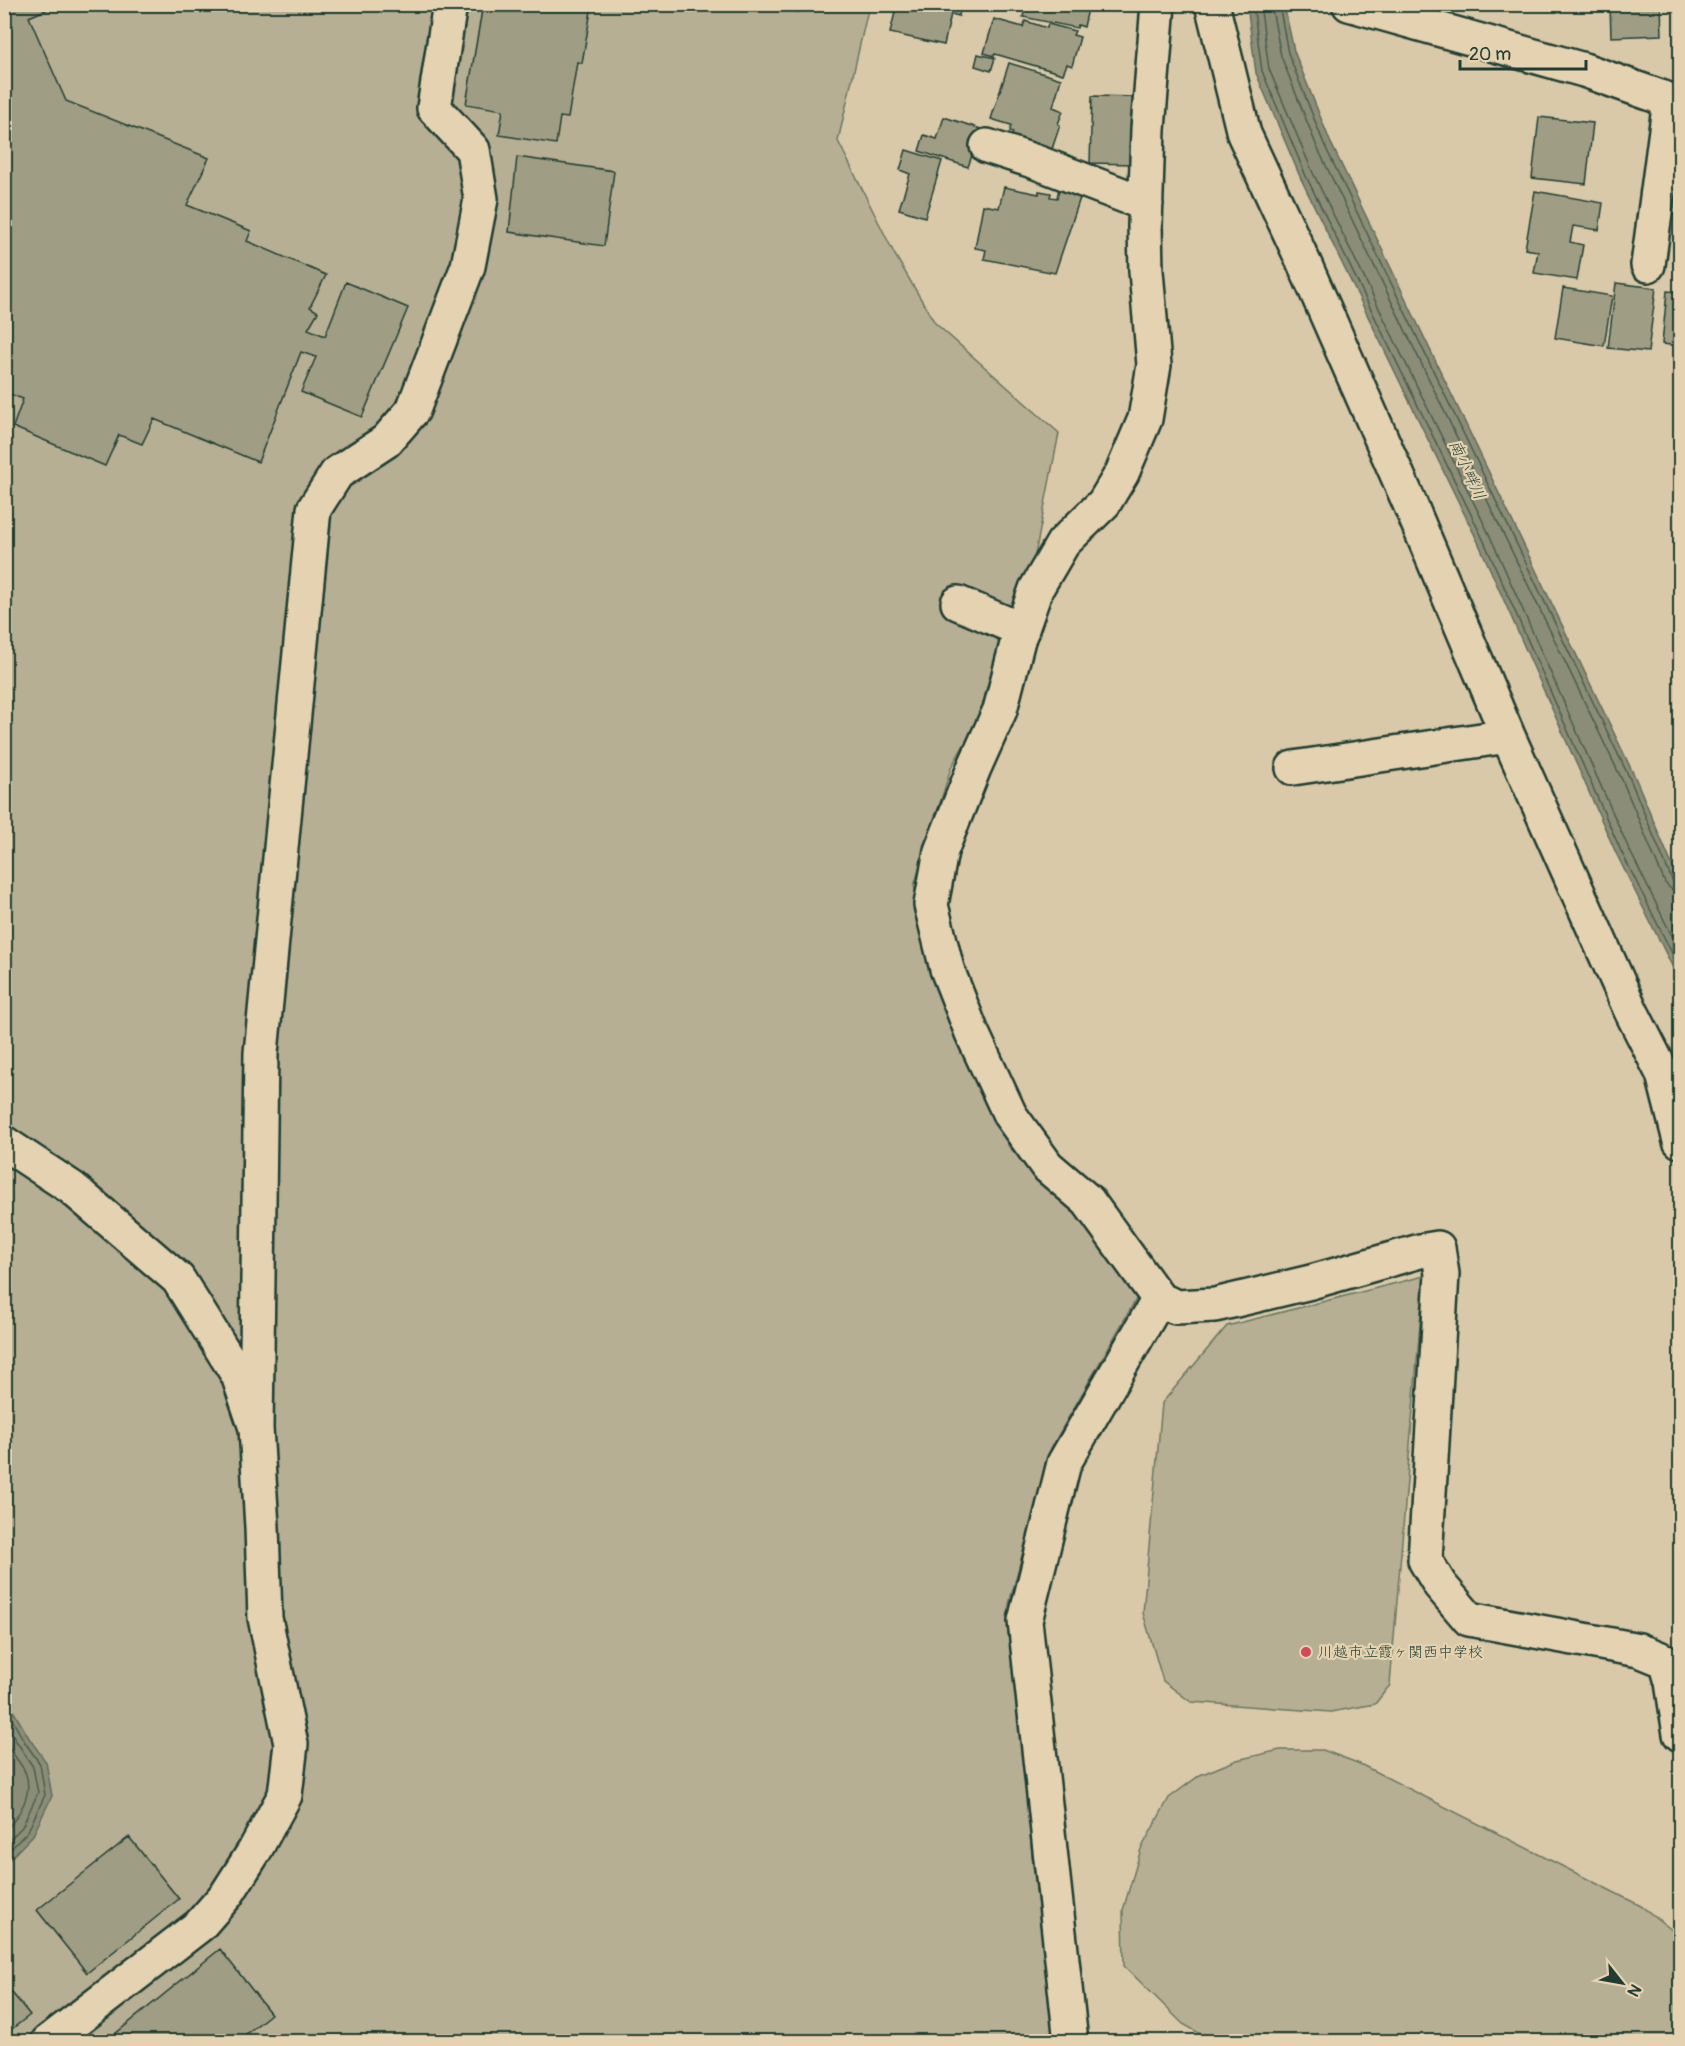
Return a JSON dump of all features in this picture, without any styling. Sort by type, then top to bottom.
[{"type":"street","points":[[48,2042],[200,1925],[226,1894],[255,1851],[285,1795],[291,1744],[264,1618],[256,1428],[261,1053],[314,509],[337,473],[386,441],[413,410],[468,266],[481,199],[473,150],[434,108],[450,4]]},
{"type":"street","points":[[1158,4],[1148,129],[1146,204],[1146,271],[1154,365],[1145,419],[1122,473],[1104,503],[1063,543],[1036,589],[1000,710],[941,851],[931,905],[947,969],[972,1033],[1010,1115],[1047,1166],[1088,1201],[1159,1299],[1176,1306],[1215,1305],[1438,1248],[1442,1274],[1425,1560],[1440,1585],[1469,1619],[1639,1650],[1666,1661],[1672,1682],[1680,1734]]},
{"type":"street","points":[[1212,4],[1244,134],[1304,263],[1407,497],[1508,736],[1626,1000],[1662,1074],[1680,1141]]},
{"type":"street","points":[[1353,6],[1584,70],[1675,102],[1648,265]]},
{"type":"street","points":[[987,146],[1146,204]]},
{"type":"street","points":[[958,603],[1022,630]]},
{"type":"street","points":[[1293,768],[1508,736]]},
{"type":"street","points":[[4,1143],[72,1188],[178,1279],[238,1375],[256,1428]]},
{"type":"street","points":[[1071,2042],[1025,1621],[1064,1463],[1159,1299]]},
{"type":"shaded area","points":[[5,5],[869,5],[838,141],[895,255],[935,323],[1059,433],[1034,560],[1000,648],[985,706],[951,768],[914,886],[943,988],[1009,1147],[1090,1228],[1140,1292],[1051,1448],[1009,1604],[1033,1864],[1055,2041],[5,2042]]},
{"type":"shaded area","points":[[1424,1276],[1390,1685],[1375,1704],[1331,1712],[1191,1702],[1163,1681],[1143,1613],[1162,1403],[1227,1326]]},
{"type":"shaded area","points":[[1280,1750],[1323,1750],[1360,1764],[1641,1906],[1673,1931],[1680,1943],[1680,2041],[1215,2042],[1183,2024],[1124,1966],[1123,1910],[1141,1849],[1169,1798],[1200,1775],[1237,1760]]},
{"type":"water","name":"南小畔川","points":[[1247,5],[1284,5],[1294,51],[1330,141],[1635,777],[1680,884],[1680,982],[1616,853],[1478,542],[1301,179],[1256,73]]},
{"type":"water","points":[[4,1684],[11,1707],[46,1762],[52,1796],[33,1835],[5,1864]]},
{"type":"building","points":[[4,4],[60,4],[29,17],[66,101],[209,158],[187,205],[251,231],[247,241],[326,275],[310,307],[318,312],[308,329],[325,336],[346,282],[408,308],[362,417],[301,392],[316,357],[301,352],[258,462],[154,419],[142,444],[119,435],[105,466],[13,427],[23,399],[4,392]]},
{"type":"building","points":[[483,4],[592,5],[582,63],[577,62],[568,118],[560,117],[556,144],[499,135],[503,110],[466,104]]},
{"type":"building","points":[[754,4],[799,4],[798,12]]},
{"type":"building","points":[[897,4],[961,4],[959,16],[951,14],[944,45],[890,33]]},
{"type":"building","points":[[1026,4],[1089,4],[1084,27],[1078,25],[1077,28],[1023,17]]},
{"type":"building","points":[[1610,4],[1661,4],[1662,35],[1611,37]]},
{"type":"building","points":[[994,19],[1023,27],[1025,21],[1047,28],[1048,24],[1075,31],[1073,35],[1080,37],[1072,66],[1067,64],[1063,74],[995,54],[994,56],[984,53]]},
{"type":"building","points":[[978,54],[995,58],[991,71],[975,66]]},
{"type":"building","points":[[1009,63],[1061,79],[1053,107],[1063,111],[1051,152],[1011,139],[1013,132],[1010,131],[1011,125],[991,119]]},
{"type":"building","points":[[1092,96],[1135,97],[1132,164],[1090,163]]},
{"type":"building","points":[[944,117],[981,129],[968,167],[919,151],[924,135],[937,139]]},
{"type":"building","points":[[1539,117],[1593,123],[1586,184],[1532,178]]},
{"type":"building","points":[[906,150],[942,161],[925,217],[899,209],[910,174],[900,170]]},
{"type":"building","points":[[517,157],[614,171],[604,246],[509,232]]},
{"type":"building","points":[[1677,186],[1680,186],[1680,201],[1675,201]]},
{"type":"building","points":[[1004,187],[1039,194],[1039,191],[1051,193],[1050,197],[1057,198],[1059,188],[1081,195],[1055,273],[984,259],[986,250],[975,248],[983,205],[999,208]]},
{"type":"building","points":[[1535,191],[1603,203],[1599,230],[1573,226],[1570,242],[1583,245],[1577,280],[1534,273],[1538,251],[1525,249]]},
{"type":"building","points":[[1680,271],[1680,346],[1662,344],[1667,291],[1679,292]]},
{"type":"building","points":[[1616,283],[1656,288],[1648,352],[1608,348]]},
{"type":"building","points":[[1563,288],[1612,296],[1604,346],[1555,338]]},
{"type":"building","points":[[129,1837],[179,1899],[87,1973],[37,1910]]},
{"type":"building","points":[[220,1949],[271,2014],[236,2042],[105,2042]]},
{"type":"building","points":[[4,1983],[30,2015],[4,2035]]},
{"type":"place","name":"川越市立霞ヶ関西中学校","points":[[1306,1652]]}]
